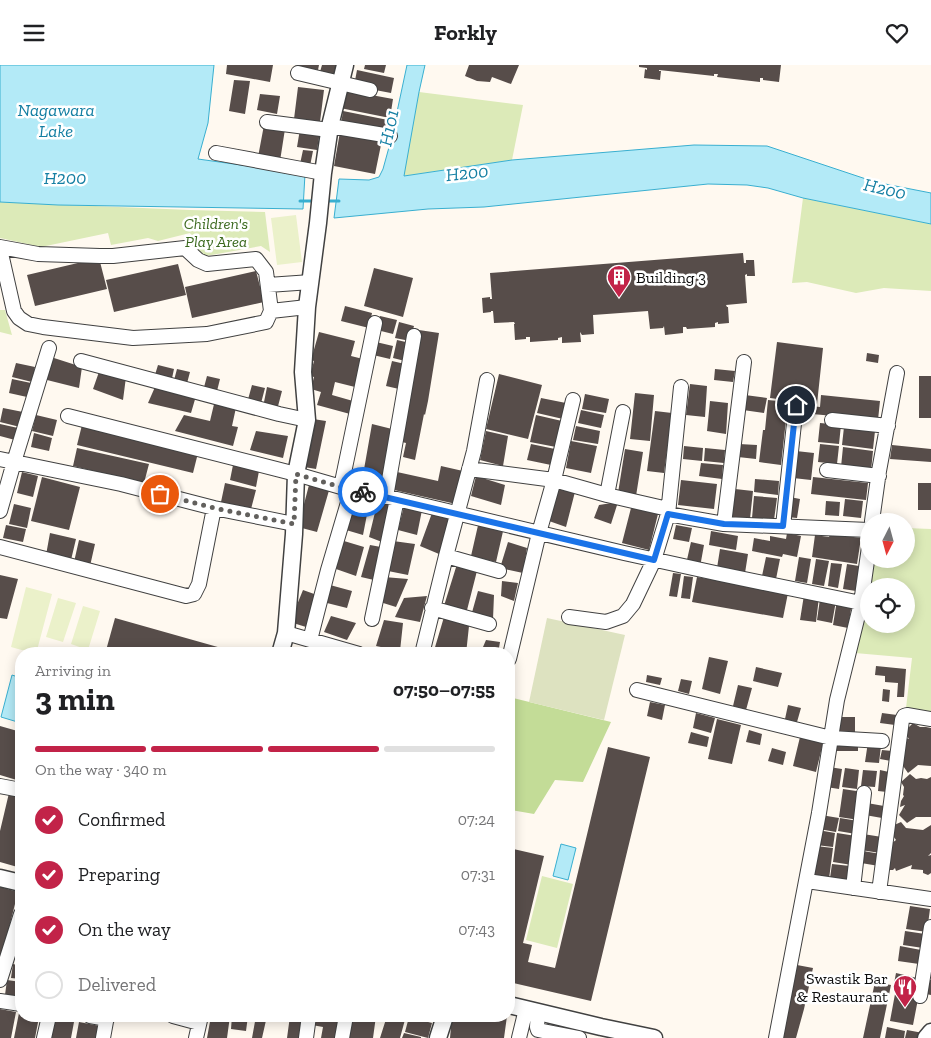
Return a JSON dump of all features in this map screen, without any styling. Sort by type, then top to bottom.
[{"type":"street","points":[[282,647],[286,633],[296,474],[307,420],[303,372],[307,307],[330,128],[345,65]]},
{"type":"street","points":[[298,73],[370,90]]},
{"type":"street","points":[[267,121],[390,136]]},
{"type":"street","points":[[216,153],[323,173]]},
{"type":"street","points":[[0,248],[38,254],[100,256],[185,248],[198,260],[207,264],[256,259],[266,272],[271,311],[266,322],[207,334],[134,338],[28,324],[19,319],[14,311],[0,248]]},
{"type":"street","points":[[268,285],[311,281]]},
{"type":"street","points":[[271,311],[307,307]]},
{"type":"street","points":[[310,641],[346,488],[375,323]]},
{"type":"street","points":[[372,619],[392,498],[414,336]]},
{"type":"street","points":[[0,511],[7,460],[49,348]]},
{"type":"street","points":[[81,361],[307,420]]},
{"type":"street","points":[[724,524],[744,362]]},
{"type":"street","points":[[873,513],[897,373]]},
{"type":"street","points":[[424,647],[432,608],[474,451],[487,380]]},
{"type":"street","points":[[569,617],[606,622],[623,616],[633,604],[654,560],[668,512],[681,387]]},
{"type":"street","points":[[512,647],[574,400]]},
{"type":"street","points":[[783,526],[796,405]]},
{"type":"street","points":[[608,495],[623,412]]},
{"type":"street","points":[[68,416],[346,488],[654,560],[860,603]]},
{"type":"street","points":[[832,420],[888,426]]},
{"type":"street","points":[[7,460],[121,484],[214,508],[294,524]]},
{"type":"street","points":[[469,469],[554,480],[668,512],[724,524],[860,530]]},
{"type":"street","points":[[827,471],[879,476]]},
{"type":"street","points":[[0,547],[186,596],[194,594],[199,585],[214,508]]},
{"type":"street","points":[[446,556],[499,571]]},
{"type":"street","points":[[776,1038],[807,881],[837,700],[860,607]]},
{"type":"street","points":[[432,608],[489,624]]},
{"type":"street","points":[[286,633],[328,647]]},
{"type":"street","points":[[637,690],[831,738],[882,741]]},
{"type":"street","points":[[879,891],[902,720],[907,715],[931,719]]},
{"type":"street","points":[[0,786],[15,789]]},
{"type":"street","points":[[853,887],[864,793]]},
{"type":"street","points":[[0,878],[15,882]]},
{"type":"street","points":[[807,881],[931,899]]},
{"type":"street","points":[[920,996],[931,927]]},
{"type":"street","points":[[0,980],[15,933]]},
{"type":"street","points":[[0,1001],[15,1003]]},
{"type":"street","points":[[515,1007],[654,1038]]},
{"type":"street","points":[[519,1038],[532,1011]]},
{"type":"street","points":[[532,1011],[538,1030],[579,1038]]},
{"type":"street","points":[[44,1038],[48,1022]]},
{"type":"street","points":[[103,1038],[106,1022]]},
{"type":"street","points":[[196,1038],[200,1022]]},
{"type":"street","points":[[306,1038],[308,1022]]},
{"type":"street","points":[[342,1038],[345,1022]]},
{"type":"street","points":[[438,1038],[443,1022]]},
{"type":"street","points":[[926,1038],[931,1032]]},
{"type":"green space","points":[[419,92],[523,105],[512,160],[403,176]]},
{"type":"green space","points":[[803,198],[931,224],[931,291],[884,288],[856,293],[807,282],[792,283]]},
{"type":"green space","name":"Children's Play Area","points":[[0,202],[265,212],[270,252],[261,246],[206,256],[198,250],[196,242],[190,233],[158,241],[148,238],[111,245],[108,233],[41,247],[0,238]]},
{"type":"green space","points":[[296,215],[302,262],[277,265],[271,218]]},
{"type":"green space","points":[[0,310],[5,310],[12,335],[0,332]]},
{"type":"green space","points":[[915,528],[931,529],[931,712],[906,708],[912,658],[855,653],[860,629],[860,633],[915,633],[915,578],[871,578],[873,568],[915,568]]},
{"type":"green space","points":[[26,587],[52,594],[38,647],[11,647]]},
{"type":"green space","points":[[58,598],[76,603],[63,642],[46,637]]},
{"type":"green space","points":[[83,606],[100,611],[89,647],[80,647],[71,644]]},
{"type":"green space","points":[[547,618],[625,635],[604,720],[529,702]]},
{"type":"green space","points":[[515,698],[611,722],[583,782],[555,780],[534,814],[515,811]]},
{"type":"green space","points":[[542,876],[573,884],[557,948],[526,940]]},
{"type":"water","name":"Nagawara Lake","points":[[0,65],[214,65],[208,123],[198,159],[305,174],[303,209],[58,205],[0,202]]},
{"type":"water","points":[[407,65],[425,65],[404,176],[512,160],[694,145],[767,146],[875,182],[931,193],[931,224],[803,198],[768,188],[747,185],[708,184],[484,207],[428,209],[334,218],[339,179],[369,180],[379,177],[383,169]]},
{"type":"water","points":[[12,675],[15,676],[15,721],[1,717]]},
{"type":"water","points":[[561,844],[576,848],[568,880],[553,876]]},
{"type":"building","points":[[227,65],[273,65],[270,82],[226,74]]},
{"type":"building","points":[[297,65],[319,65],[318,70]]},
{"type":"building","points":[[322,65],[342,65],[339,80],[319,75]]},
{"type":"building","points":[[365,65],[386,65],[384,73],[364,69]]},
{"type":"building","points":[[469,65],[519,65],[511,84],[492,77],[490,82],[477,81],[465,76]]},
{"type":"building","points":[[639,65],[781,65],[779,82],[760,78],[760,82],[717,77],[718,74],[714,74],[714,76],[659,70],[661,71],[660,80],[644,78],[645,69],[647,70],[647,68],[639,67]]},
{"type":"building","points":[[357,70],[394,78],[391,93],[354,86]]},
{"type":"building","points":[[234,80],[250,81],[245,114],[229,111]]},
{"type":"building","points":[[298,87],[324,90],[320,122],[294,119]]},
{"type":"building","points":[[344,90],[393,99],[390,118],[340,108]]},
{"type":"building","points":[[260,94],[280,96],[277,114],[257,110]]},
{"type":"building","points":[[343,111],[388,120],[385,133],[341,124]]},
{"type":"building","points":[[264,125],[285,129],[280,161],[258,157]]},
{"type":"building","points":[[300,129],[320,131],[317,150],[297,147]]},
{"type":"building","points":[[340,132],[382,140],[375,174],[334,166]]},
{"type":"building","points":[[303,150],[313,151],[310,166],[300,164]]},
{"type":"building","name":"Building 3","points":[[743,253],[744,263],[746,263],[746,260],[754,260],[755,276],[745,275],[747,303],[726,305],[728,307],[729,323],[718,324],[718,322],[715,323],[715,327],[687,329],[683,327],[683,333],[665,335],[664,326],[663,328],[650,329],[648,311],[593,315],[594,334],[582,335],[580,332],[581,342],[562,343],[562,337],[558,338],[558,340],[530,342],[530,337],[515,340],[514,322],[494,323],[493,311],[483,313],[482,298],[490,297],[492,299],[490,273]]},
{"type":"building","points":[[99,258],[107,289],[35,306],[27,275]]},
{"type":"building","points":[[178,264],[186,295],[114,312],[106,280]]},
{"type":"building","points":[[374,268],[413,278],[403,317],[364,306]]},
{"type":"building","points":[[256,271],[264,302],[192,318],[185,287]]},
{"type":"building","points":[[345,306],[372,313],[369,328],[341,321]]},
{"type":"building","points":[[380,316],[397,320],[393,334],[377,330]]},
{"type":"building","points":[[399,322],[414,326],[410,341],[395,338]]},
{"type":"building","points":[[419,330],[439,333],[428,401],[415,460],[403,457],[406,443],[402,442]]},
{"type":"building","points":[[319,332],[355,341],[351,356],[363,359],[355,387],[335,382],[332,395],[353,401],[350,414],[317,405],[321,392],[311,389],[314,377],[310,376],[314,361],[311,360]]},
{"type":"building","points":[[397,340],[410,343],[405,361],[393,358]]},
{"type":"building","points":[[376,342],[393,346],[390,359],[373,355]]},
{"type":"building","points":[[777,342],[823,348],[817,404],[770,398]]},
{"type":"building","points":[[867,353],[879,355],[878,363],[866,361]]},
{"type":"building","points":[[54,358],[82,367],[79,388],[43,379]]},
{"type":"building","points":[[392,361],[405,364],[399,389],[386,386]]},
{"type":"building","points":[[16,363],[35,367],[32,382],[12,377]]},
{"type":"building","points":[[158,365],[174,369],[171,383],[154,378]]},
{"type":"building","points":[[100,369],[126,377],[123,400],[93,389]]},
{"type":"building","points":[[177,369],[190,372],[186,387],[173,384]]},
{"type":"building","points":[[715,369],[735,371],[733,382],[714,380]]},
{"type":"building","points":[[499,374],[542,385],[528,439],[486,429]]},
{"type":"building","points":[[207,376],[220,379],[216,395],[203,391]]},
{"type":"building","points":[[919,376],[931,376],[931,418],[919,418]]},
{"type":"building","points":[[12,379],[31,383],[27,397],[9,393]]},
{"type":"building","points":[[690,384],[707,386],[705,417],[686,415]]},
{"type":"building","points":[[252,385],[265,388],[260,407],[247,403]]},
{"type":"building","points":[[155,387],[196,396],[191,413],[148,403]]},
{"type":"building","points":[[267,387],[282,391],[277,410],[263,407]]},
{"type":"building","points":[[635,393],[654,395],[650,441],[630,439]]},
{"type":"building","points":[[585,394],[609,399],[606,413],[582,409]]},
{"type":"building","points":[[745,395],[767,398],[764,413],[743,410]]},
{"type":"building","points":[[821,395],[880,401],[878,420],[801,413],[802,405],[820,407]]},
{"type":"building","points":[[541,398],[566,403],[563,419],[537,413]]},
{"type":"building","points":[[215,400],[237,403],[232,426],[238,427],[233,446],[175,431],[184,415],[210,421]]},
{"type":"building","points":[[768,400],[788,402],[781,465],[759,462]]},
{"type":"building","points":[[710,401],[728,403],[726,434],[707,431]]},
{"type":"building","points":[[3,408],[23,412],[20,427],[0,422]]},
{"type":"building","points":[[581,410],[604,415],[601,428],[578,423]]},
{"type":"building","points":[[655,411],[672,413],[664,473],[647,471]]},
{"type":"building","points":[[36,415],[57,420],[53,436],[32,431]]},
{"type":"building","points":[[536,415],[562,421],[556,447],[530,442]]},
{"type":"building","points":[[313,419],[326,421],[316,469],[304,467]]},
{"type":"building","points":[[820,423],[841,425],[839,444],[818,442]]},
{"type":"building","points":[[0,424],[18,428],[15,440],[0,436]]},
{"type":"building","points":[[372,424],[392,429],[386,479],[363,475]]},
{"type":"building","points":[[82,425],[198,453],[193,473],[77,445]]},
{"type":"building","points":[[576,426],[600,431],[598,444],[573,440]]},
{"type":"building","points":[[844,427],[875,431],[873,449],[842,445]]},
{"type":"building","points":[[256,431],[288,436],[283,458],[250,450]]},
{"type":"building","points":[[486,431],[508,436],[503,466],[480,460]]},
{"type":"building","points":[[34,433],[52,438],[49,451],[31,447]]},
{"type":"building","points":[[571,441],[597,446],[591,473],[566,468]]},
{"type":"building","points":[[531,444],[555,449],[551,465],[527,460]]},
{"type":"building","points":[[739,444],[757,445],[756,459],[738,457]]},
{"type":"building","points":[[820,444],[839,446],[837,464],[818,462]]},
{"type":"building","points":[[892,445],[931,449],[931,462],[890,459]]},
{"type":"building","points":[[684,446],[703,448],[702,461],[683,459]]},
{"type":"building","points":[[843,447],[873,451],[871,471],[841,467]]},
{"type":"building","points":[[77,448],[149,464],[144,483],[73,466]]},
{"type":"building","points":[[705,448],[725,450],[724,463],[704,461]]},
{"type":"building","points":[[625,449],[643,452],[636,496],[618,493]]},
{"type":"building","points":[[796,451],[814,453],[811,480],[793,478]]},
{"type":"building","points":[[701,463],[723,465],[722,479],[699,476]]},
{"type":"building","points":[[233,465],[259,471],[256,487],[230,480]]},
{"type":"building","points":[[441,466],[463,471],[456,504],[394,490],[397,472],[438,481]]},
{"type":"building","points":[[22,472],[38,476],[33,497],[17,493]]},
{"type":"building","points":[[476,476],[505,485],[501,505],[471,496]]},
{"type":"building","points":[[42,477],[80,487],[69,530],[31,521]]},
{"type":"building","points":[[813,477],[868,483],[866,500],[811,494]]},
{"type":"building","points":[[755,479],[779,481],[778,495],[754,492]]},
{"type":"building","points":[[681,480],[717,484],[714,509],[678,505]]},
{"type":"building","points":[[225,483],[256,490],[251,509],[221,502]]},
{"type":"building","points":[[918,483],[931,483],[931,510],[918,510]]},
{"type":"building","points":[[309,485],[330,487],[317,532],[298,527]]},
{"type":"building","points":[[557,485],[576,488],[566,527],[549,521]]},
{"type":"building","points":[[735,489],[753,491],[750,519],[732,517]]},
{"type":"building","points":[[356,496],[370,499],[363,535],[346,530]]},
{"type":"building","points":[[754,496],[777,498],[774,520],[752,518]]},
{"type":"building","points":[[790,497],[800,499],[797,518],[787,517]]},
{"type":"building","points":[[845,499],[863,501],[860,518],[843,516]]},
{"type":"building","points":[[378,500],[393,502],[382,542],[369,537]]},
{"type":"building","points":[[826,501],[840,502],[839,516],[825,515]]},
{"type":"building","points":[[618,502],[611,524],[594,518],[599,505]]},
{"type":"building","points":[[14,504],[31,508],[27,528],[9,524]]},
{"type":"building","points":[[404,506],[422,510],[417,535],[398,530]]},
{"type":"building","points":[[631,508],[658,514],[649,550],[622,543]]},
{"type":"building","points":[[432,513],[450,516],[439,554],[420,546]]},
{"type":"building","points":[[479,521],[504,527],[496,562],[471,556]]},
{"type":"building","points":[[6,525],[26,529],[23,542],[3,538]]},
{"type":"building","points":[[676,525],[692,528],[689,542],[673,539]]},
{"type":"building","points":[[711,531],[738,536],[736,550],[709,545]]},
{"type":"building","points":[[50,533],[76,539],[71,560],[46,555]]},
{"type":"building","points":[[787,533],[801,536],[797,557],[783,554],[782,557],[752,551],[754,538],[770,541],[770,536],[786,539]]},
{"type":"building","points":[[830,534],[860,538],[857,564],[812,557],[815,535],[829,537]]},
{"type":"building","points":[[79,540],[95,544],[90,566],[74,562]]},
{"type":"building","points":[[344,541],[364,547],[356,576],[336,569]]},
{"type":"building","points":[[393,541],[415,544],[408,575],[388,571]]},
{"type":"building","points":[[508,542],[527,548],[523,573],[500,568]]},
{"type":"building","points":[[691,542],[704,545],[700,567],[686,564]]},
{"type":"building","points":[[370,545],[381,547],[374,580],[361,577]]},
{"type":"building","points":[[720,549],[748,554],[745,573],[717,568]]},
{"type":"building","points":[[766,557],[780,559],[776,579],[762,576]]},
{"type":"building","points":[[799,557],[811,559],[807,583],[795,581]]},
{"type":"building","points":[[816,559],[829,561],[824,586],[812,584]]},
{"type":"building","points":[[831,563],[842,564],[838,588],[828,586]]},
{"type":"building","points":[[457,564],[478,567],[466,614],[443,609]]},
{"type":"building","points":[[847,564],[859,566],[856,591],[843,589]]},
{"type":"building","points":[[673,573],[681,574],[677,597],[669,596]]},
{"type":"building","points":[[0,575],[18,579],[7,619],[0,618]]},
{"type":"building","points":[[684,576],[693,577],[690,599],[681,598]]},
{"type":"building","points":[[384,577],[408,579],[396,607],[380,602]]},
{"type":"building","points":[[697,577],[788,593],[783,618],[692,602]]},
{"type":"building","points":[[502,581],[518,583],[514,601],[501,596]]},
{"type":"building","points":[[330,585],[352,591],[347,608],[323,602]]},
{"type":"building","points":[[303,590],[317,595],[306,627],[290,622]]},
{"type":"building","points":[[478,591],[494,595],[493,619],[471,616]]},
{"type":"building","points":[[804,595],[819,597],[816,622],[800,620]]},
{"type":"building","points":[[427,596],[420,622],[395,617],[404,598]]},
{"type":"building","points":[[820,599],[836,601],[832,623],[817,620]]},
{"type":"building","points":[[837,600],[852,603],[848,628],[833,625]]},
{"type":"building","points":[[331,616],[356,623],[347,640],[324,632]]},
{"type":"building","points":[[444,617],[469,626],[467,647],[435,647]]},
{"type":"building","points":[[115,618],[218,647],[107,647]]},
{"type":"building","points":[[384,620],[403,623],[400,647],[376,646]]},
{"type":"building","points":[[486,640],[500,642],[499,647],[483,647]]},
{"type":"building","points":[[709,657],[728,661],[720,694],[702,689]]},
{"type":"building","points":[[876,666],[906,669],[904,697],[897,697],[898,683],[885,682],[885,676],[875,675]]},
{"type":"building","points":[[756,667],[782,673],[778,687],[753,681]]},
{"type":"building","points":[[647,675],[662,678],[660,685],[646,682]]},
{"type":"building","points":[[681,679],[692,681],[689,694],[678,691]]},
{"type":"building","points":[[738,685],[752,688],[746,710],[733,706]]},
{"type":"building","points":[[883,689],[890,690],[889,702],[882,701]]},
{"type":"building","points":[[650,702],[665,705],[662,720],[647,716]]},
{"type":"building","points":[[788,705],[801,708],[797,722],[785,719]]},
{"type":"building","points":[[696,713],[715,718],[711,733],[693,728]]},
{"type":"building","points":[[882,713],[897,715],[895,725],[880,723]]},
{"type":"building","points":[[839,717],[855,717],[855,732],[839,732]]},
{"type":"building","points":[[717,719],[741,725],[732,764],[708,759]]},
{"type":"building","points":[[913,723],[920,727],[931,728],[931,766],[918,765],[908,773],[899,760],[905,738],[909,739],[904,732]]},
{"type":"building","points":[[0,726],[15,730],[15,780],[0,775]]},
{"type":"building","points":[[749,730],[762,734],[760,745],[746,742]]},
{"type":"building","points":[[691,732],[709,737],[707,747],[688,743]]},
{"type":"building","points":[[800,737],[823,743],[816,772],[793,766]]},
{"type":"building","points":[[868,742],[881,746],[879,763],[865,762]]},
{"type":"building","points":[[835,743],[858,743],[858,751],[835,751]]},
{"type":"building","points":[[608,747],[650,757],[591,1001],[515,983],[515,849],[544,856],[523,943],[532,945],[528,962],[555,968]]},
{"type":"building","points":[[772,748],[786,752],[783,765],[768,761]]},
{"type":"building","points":[[882,750],[892,751],[891,761],[880,759]]},
{"type":"building","points":[[829,767],[842,769],[839,789],[826,787]]},
{"type":"building","points":[[845,768],[859,770],[857,789],[842,787]]},
{"type":"building","points":[[863,770],[877,771],[875,787],[861,786]]},
{"type":"building","points":[[880,770],[889,772],[887,792],[878,791]]},
{"type":"building","points":[[910,774],[916,779],[931,777],[931,817],[916,817],[907,823],[899,815],[905,805],[900,807],[904,796],[904,787],[901,782]]},
{"type":"building","points":[[843,789],[863,792],[859,820],[839,817]]},
{"type":"building","points":[[9,793],[15,794],[15,866],[0,862],[0,831]]},
{"type":"building","points":[[867,803],[884,806],[882,818],[865,815]]},
{"type":"building","points":[[821,815],[839,818],[836,832],[819,829]]},
{"type":"building","points":[[840,818],[858,821],[856,834],[838,831]]},
{"type":"building","points":[[901,822],[906,828],[923,830],[931,825],[931,853],[928,856],[931,855],[931,873],[928,875],[923,873],[923,870],[911,869],[912,865],[896,871],[895,868],[888,870],[888,854],[891,855],[892,843],[896,840],[891,833],[892,826]]},
{"type":"building","points":[[818,830],[835,833],[833,847],[816,845]]},
{"type":"building","points":[[837,833],[856,836],[852,865],[833,862]]},
{"type":"building","points":[[863,834],[882,837],[880,853],[861,850]]},
{"type":"building","points":[[816,846],[833,848],[829,879],[811,876]]},
{"type":"building","points":[[863,851],[881,854],[879,866],[861,863]]},
{"type":"building","points":[[832,864],[850,866],[848,881],[830,878]]},
{"type":"building","points":[[0,887],[15,891],[15,904],[0,960]]},
{"type":"building","points":[[910,906],[930,909],[927,932],[906,929]]},
{"type":"building","points":[[905,931],[925,934],[923,948],[903,945]]},
{"type":"building","points":[[900,946],[921,950],[919,964],[898,961]]},
{"type":"building","points":[[13,964],[15,964],[15,978],[11,978]]},
{"type":"building","points":[[797,965],[813,968],[804,1009],[796,1038],[780,1038],[789,1006]]},
{"type":"building","points":[[896,973],[917,978],[915,993],[893,989]]},
{"type":"building","points":[[7,980],[15,981],[15,996],[5,995]]},
{"type":"building","points":[[929,980],[931,980],[931,995],[926,994]]},
{"type":"building","points":[[875,982],[891,985],[880,1038],[863,1038]]},
{"type":"building","points":[[895,994],[918,999],[913,1025],[890,1021]]},
{"type":"building","points":[[0,1009],[15,1012],[11,1038],[0,1038]]},
{"type":"building","points":[[17,1022],[38,1022],[35,1038],[14,1038]]},
{"type":"building","points":[[51,1022],[74,1022],[71,1038],[47,1038]]},
{"type":"building","points":[[79,1022],[100,1026],[98,1038],[76,1038]]},
{"type":"building","points":[[210,1022],[229,1022],[227,1038],[207,1038]]},
{"type":"building","points":[[232,1022],[247,1022],[246,1031],[231,1029]]},
{"type":"building","points":[[255,1022],[266,1022],[262,1038],[252,1038]]},
{"type":"building","points":[[289,1022],[306,1022],[303,1038],[287,1038]]},
{"type":"building","points":[[313,1022],[341,1022],[340,1038],[321,1038],[323,1027],[312,1025]]},
{"type":"building","points":[[351,1022],[375,1022],[373,1038],[347,1038]]},
{"type":"building","points":[[385,1022],[404,1022],[400,1038],[380,1038]]},
{"type":"building","points":[[408,1022],[432,1023],[428,1038],[405,1032]]},
{"type":"building","points":[[451,1022],[506,1022],[504,1038],[450,1038]]},
{"type":"building","points":[[887,1027],[905,1031],[904,1038],[885,1038]]},
{"type":"building","points":[[907,1030],[923,1033],[919,1038],[905,1038]]},
{"type":"building","points":[[404,1033],[421,1037],[421,1038],[402,1038]]},
{"type":"waterway","name":"H200","points":[[300,201],[314,201]]},
{"type":"waterway","name":"H200","points":[[325,201],[339,201]]},
{"type":"way so far","points":[[160,494],[214,508],[294,524],[296,474],[363,492]]},
{"type":"place","name":"Building 3","points":[[619,298]]},
{"type":"place","name":"Swastik Bar & Restaurant","points":[[905,1008]]},
{"type":"route","points":[[363,492],[654,560],[668,514],[724,524],[783,526],[796,405]]},
{"type":"water label","name":"H101","points":[[389,128]]}]
